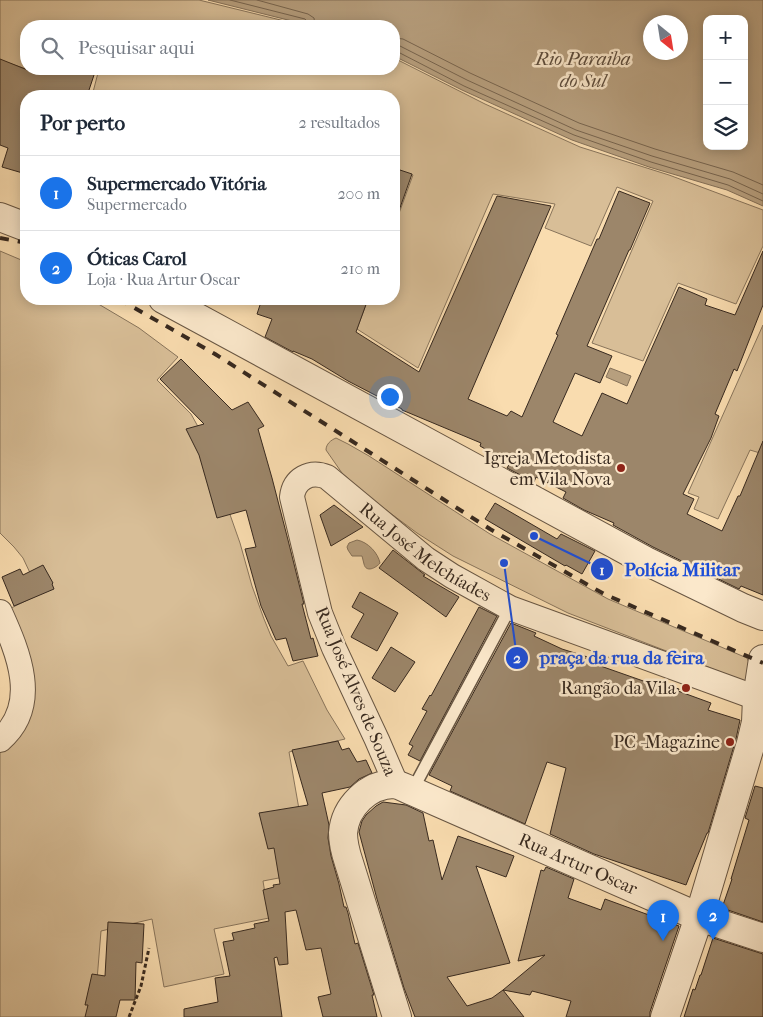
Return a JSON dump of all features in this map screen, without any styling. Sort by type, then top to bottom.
[{"type":"street","points":[[0,217],[20,225]]},
{"type":"street","points":[[174,305],[646,561],[763,616]]},
{"type":"street","name":"Rua José Melchíades","points":[[295,510],[292,497],[297,483],[309,475],[318,474],[327,477],[426,559],[452,576],[510,608],[760,699]]},
{"type":"street","name":"Rua José Alves de Souza","points":[[295,510],[320,613],[334,648],[377,740],[404,788]]},
{"type":"street","points":[[0,612],[15,647],[23,690],[22,702],[15,723],[0,740]]},
{"type":"street","points":[[665,1017],[699,916],[751,743],[760,699],[763,659]]},
{"type":"street","points":[[397,1017],[349,864],[343,834],[345,822],[351,809],[360,798],[377,788],[404,788]]},
{"type":"street","name":"Rua Artur Oscar","points":[[404,788],[699,916],[763,938]]},
{"type":"lane","points":[[404,788],[510,608]]},
{"type":"path","points":[[129,1017],[141,986],[149,948]]},
{"type":"shaded area","points":[[0,0],[199,0],[281,20],[20,20],[20,67],[0,60]]},
{"type":"shaded area","points":[[400,61],[485,104],[580,147],[669,175],[763,210],[763,246],[736,304],[678,283],[643,361],[592,343],[653,201],[617,187],[591,246],[545,228],[555,204],[493,194],[418,368],[357,329],[366,305],[400,305],[400,211],[413,175],[400,171],[400,90],[94,90],[97,75],[400,75]]},
{"type":"shaded area","points":[[0,251],[20,259],[20,305],[100,305],[139,328],[178,357],[157,380],[191,414],[201,432],[240,543],[252,586],[271,636],[288,666],[303,661],[327,710],[345,739],[289,752],[310,872],[263,881],[269,918],[214,929],[224,974],[164,987],[152,919],[101,931],[94,1017],[0,1017],[0,748],[14,737],[9,609],[40,594],[23,558],[0,533]]},
{"type":"shaded area","points":[[763,325],[763,447],[760,453],[750,450],[718,519],[694,509],[699,497],[688,493]]},
{"type":"shaded area","points":[[336,438],[369,456],[490,534],[608,599],[747,658],[750,665],[746,681],[568,613],[453,556],[417,533],[366,495],[342,473],[326,450],[329,442]]},
{"type":"water","name":"Rio Paraiba do Sul","points":[[208,0],[763,0],[763,206],[727,190],[649,167],[572,140],[462,90],[400,59],[400,20],[288,20]]},
{"type":"water","points":[[610,368],[631,376],[627,386],[606,377]]},
{"type":"water","points":[[357,540],[365,543],[375,552],[380,563],[374,568],[369,569],[365,567],[362,556],[352,556],[348,550],[349,543]]},
{"type":"building","points":[[0,59],[20,67],[20,75],[94,75],[89,90],[20,90],[20,172],[2,167],[8,148],[0,145]]},
{"type":"building","points":[[400,170],[412,174],[400,208]]},
{"type":"building","points":[[619,191],[650,203],[587,346],[612,356],[600,383],[575,373],[553,422],[582,436],[602,393],[627,404],[679,287],[707,299],[705,305],[735,315],[763,251],[763,305],[737,371],[734,369],[715,414],[719,416],[711,438],[683,494],[694,499],[687,514],[722,531],[738,496],[740,496],[763,441],[763,595],[741,586],[739,589],[653,547],[613,525],[614,523],[584,510],[563,498],[566,492],[536,477],[534,482],[507,468],[510,463],[480,446],[481,443],[402,410],[312,359],[293,352],[265,337],[272,319],[257,314],[260,305],[366,305],[356,332],[419,372],[497,196],[551,206],[468,399],[507,416],[511,411],[522,417],[597,239],[599,239]]},
{"type":"building","points":[[181,359],[232,410],[248,402],[264,426],[258,429],[288,540],[311,639],[313,638],[318,656],[293,661],[286,638],[276,640],[261,606],[245,549],[256,547],[246,510],[217,518],[199,455],[186,429],[204,424],[160,379]]},
{"type":"building","points":[[495,503],[557,539],[561,534],[595,551],[582,574],[485,519]]},
{"type":"building","points":[[334,505],[363,527],[331,546],[320,515]]},
{"type":"building","points":[[393,550],[425,575],[423,576],[459,597],[446,617],[379,568]]},
{"type":"building","points":[[43,565],[53,583],[54,589],[14,606],[2,577],[20,569],[23,575]]},
{"type":"building","points":[[360,592],[398,613],[377,651],[351,637],[364,614],[352,607]]},
{"type":"building","points":[[479,607],[497,616],[420,761],[408,755],[413,746],[409,744],[427,711],[422,709],[431,696]]},
{"type":"building","points":[[511,623],[536,633],[534,636],[562,649],[594,659],[592,663],[649,683],[650,680],[679,689],[678,691],[711,703],[708,710],[740,720],[708,833],[686,885],[594,854],[550,834],[566,768],[547,762],[525,824],[450,791],[452,786],[429,775]]},
{"type":"building","points":[[391,647],[415,662],[395,692],[372,678]]},
{"type":"building","points":[[338,741],[342,750],[349,748],[357,762],[366,760],[372,773],[359,779],[350,787],[322,793],[329,825],[328,838],[331,856],[355,944],[358,943],[374,995],[372,995],[377,1017],[323,1017],[318,997],[331,994],[321,948],[306,950],[296,910],[285,912],[288,964],[279,965],[277,957],[274,958],[282,1017],[184,1017],[184,1009],[218,1002],[215,978],[230,976],[223,942],[234,940],[232,933],[255,928],[254,924],[269,921],[263,890],[280,884],[274,848],[268,849],[259,813],[308,805],[292,750]]},
{"type":"building","points":[[755,786],[763,788],[763,922],[722,908],[749,820],[745,818]]},
{"type":"building","points":[[383,802],[406,805],[423,813],[429,841],[433,840],[442,880],[458,836],[514,856],[506,877],[476,866],[510,963],[447,977],[467,1006],[492,998],[503,990],[524,1017],[415,1017],[404,988],[377,899],[359,832],[366,815]]},
{"type":"building","points":[[546,867],[574,879],[568,898],[601,910],[605,899],[679,926],[650,1012],[650,1017],[566,1017],[571,1001],[532,991],[530,995],[503,990],[545,955],[518,961],[541,870],[544,871]]},
{"type":"building","points":[[108,922],[144,924],[142,963],[136,962],[135,1000],[120,1000],[116,1017],[85,1017],[88,1005],[85,1005],[92,974],[105,976]]},
{"type":"building","points":[[713,938],[763,954],[763,1017],[684,1017]]},
{"type":"railway","points":[[0,238],[20,242]]},
{"type":"railway","points":[[129,305],[215,354],[490,529],[604,594],[763,663]]},
{"type":"place","name":"Igreja Metodista em Vila Nova","points":[[621,468]]},
{"type":"place","name":"Polícia Militar","points":[[534,536]]},
{"type":"place","name":"praça da rua da feira","points":[[504,563]]},
{"type":"place","name":"Rangão da Vila","points":[[686,688]]},
{"type":"place","name":"PC -Magazine","points":[[730,742]]},
{"type":"place","name":"Óticas Carol","points":[[713,940]]},
{"type":"place","name":"Supermercado Vitória","points":[[663,941]]}]
